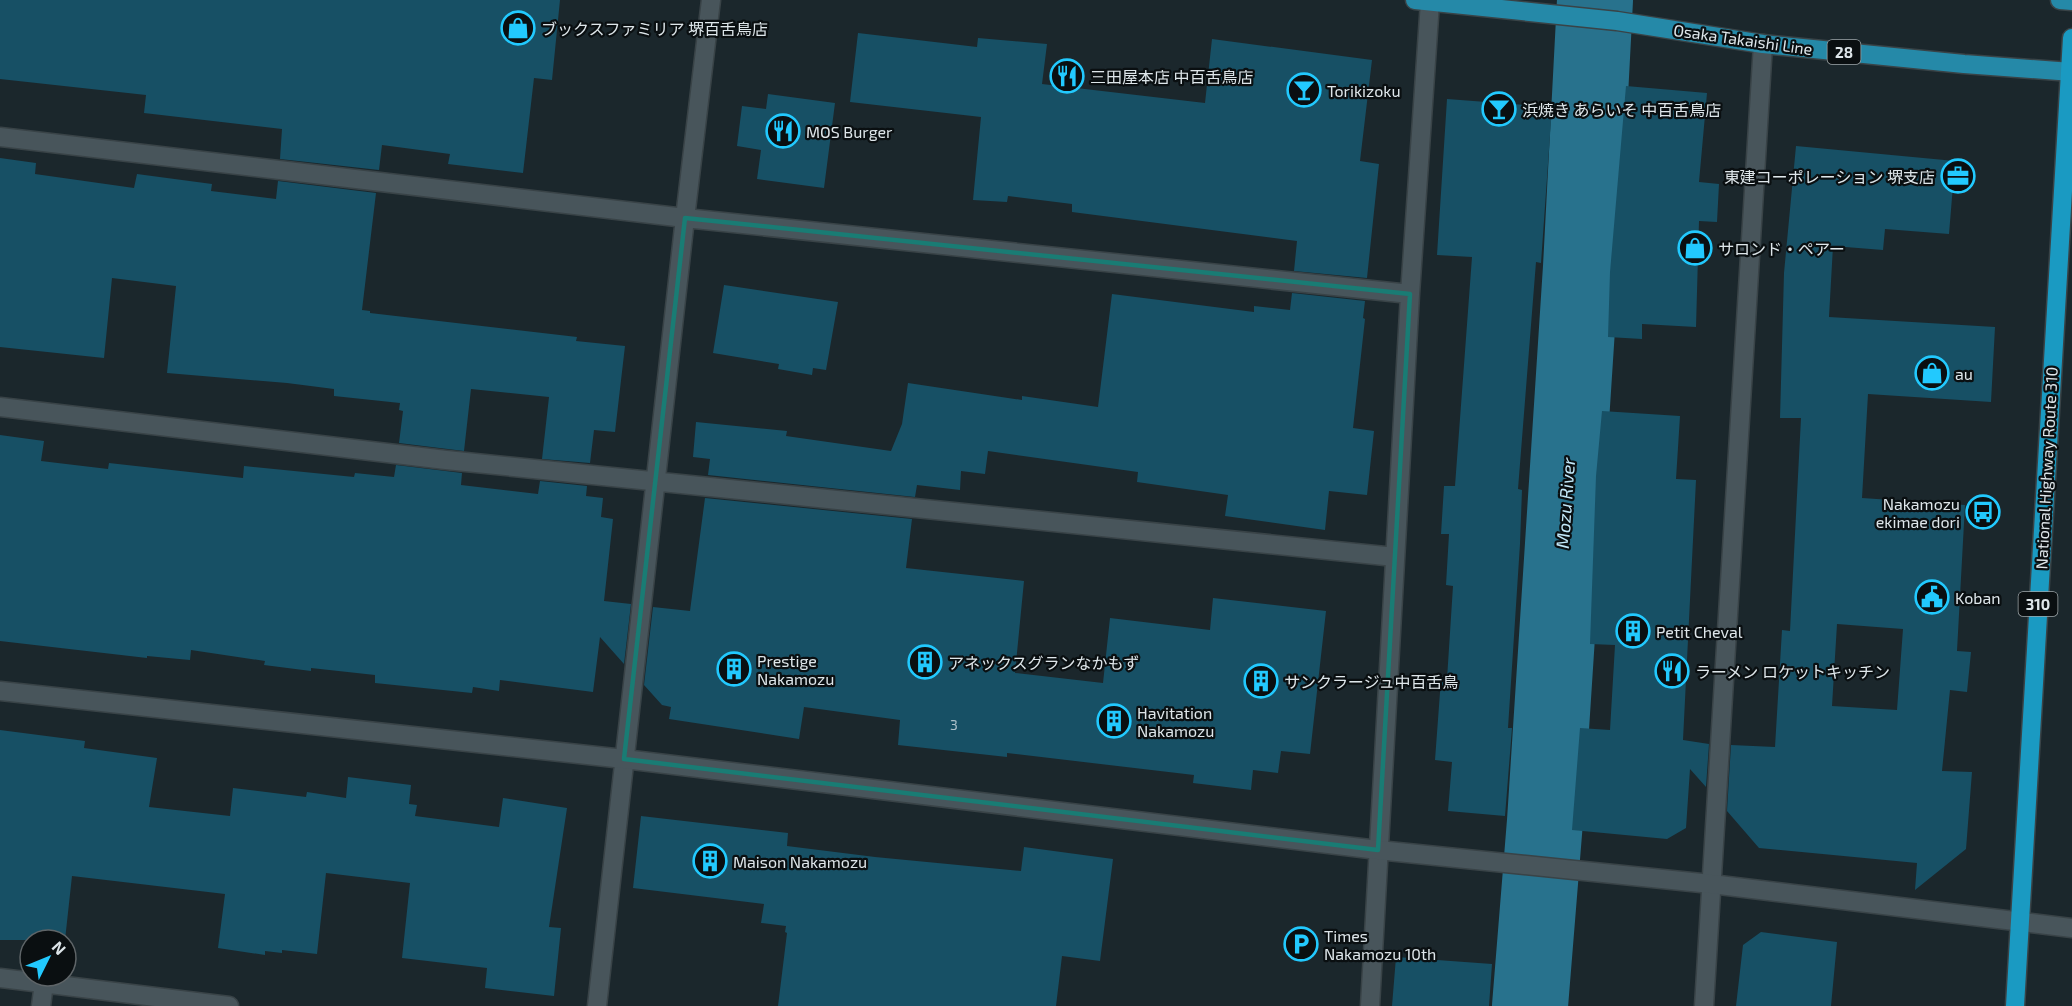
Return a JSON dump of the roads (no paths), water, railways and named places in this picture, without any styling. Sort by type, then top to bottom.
[{"type":"highway","name":"National Highway Route 310","points":[[2014,1006],[2067,197],[2072,38]]},
{"type":"main road","points":[[2060,0],[2072,1]]},
{"type":"main road","name":"Osaka Takaishi Line","points":[[1423,1],[1617,21],[1762,44],[2070,72]]},
{"type":"street","points":[[597,1006],[711,0]]},
{"type":"street","points":[[1371,1006],[1410,294],[1423,1]]},
{"type":"street","points":[[1704,1006],[1762,44]]},
{"type":"street","points":[[0,136],[685,218],[1410,294]]},
{"type":"street","points":[[0,407],[446,460],[1395,557]]},
{"type":"street","points":[[0,691],[624,759],[1378,850],[1711,885],[2072,928]]},
{"type":"street","points":[[0,978],[18,980]]},
{"type":"street","points":[[78,987],[229,1006]]},
{"type":"street","points":[[41,1006],[43,988]]},
{"type":"waterway","name":"Mozu River","points":[[1530,1006],[1545,821],[1581,267],[1595,0]]},
{"type":"place","name":"ブックスファミリア 堺百舌鳥店","points":[[518,28]]},
{"type":"place","name":"三田屋本店 中百舌鳥店","points":[[1067,76]]},
{"type":"place","name":"Torikizoku","points":[[1304,90]]},
{"type":"place","name":"浜焼き あらいそ 中百舌鳥店","points":[[1499,109]]},
{"type":"place","name":"MOS Burger","points":[[783,131]]},
{"type":"place","name":"東建コーポレーション 堺支店","points":[[1958,176]]},
{"type":"place","name":"サロンド・ペアー","points":[[1695,248]]},
{"type":"place","name":"au","points":[[1932,373]]},
{"type":"place","name":"Nakamozu ekimae dori","points":[[1983,512]]},
{"type":"place","name":"Koban","points":[[1932,597]]},
{"type":"place","name":"Petit Cheval","points":[[1633,631]]},
{"type":"place","name":"アネックスグランなかもず","points":[[925,662]]},
{"type":"place","name":"Prestige Nakamozu","points":[[734,669]]},
{"type":"place","name":"ラーメン ロケットキッチン","points":[[1672,671]]},
{"type":"place","name":"サンクラージュ中百舌鳥","points":[[1261,681]]},
{"type":"place","name":"Havitation Nakamozu","points":[[1114,721]]},
{"type":"place","name":"Maison Nakamozu","points":[[710,861]]},
{"type":"place","name":"Times Nakamozu 10th","points":[[1301,944]]}]
